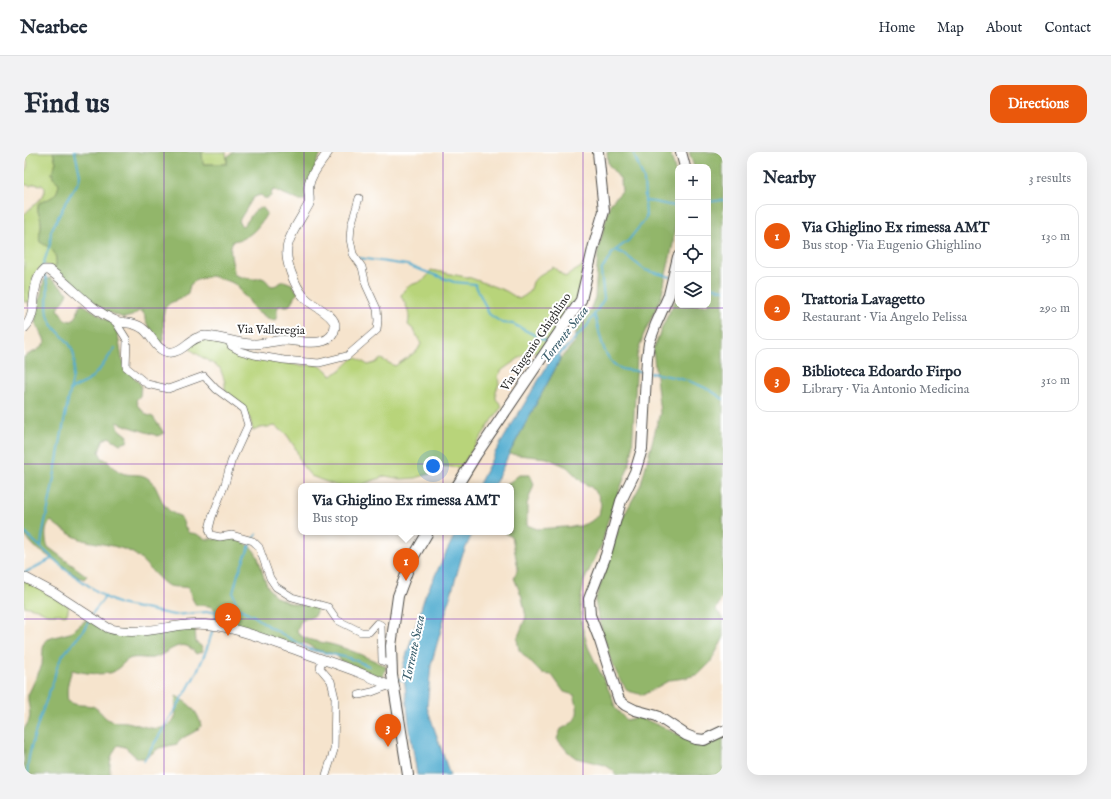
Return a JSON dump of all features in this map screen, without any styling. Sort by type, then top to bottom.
[{"type":"main road","name":"Via Eugenio Ghighlino","points":[[458,483],[581,300],[604,211],[598,152]]},
{"type":"main road","points":[[681,152],[684,164]]},
{"type":"main road","points":[[675,270],[669,295],[656,324],[648,351],[642,449],[635,472],[621,501],[606,555],[590,599],[590,615],[619,700],[635,710],[657,716],[686,735],[696,739],[704,740],[723,730]]},
{"type":"main road","points":[[408,775],[391,687],[391,646],[398,596],[411,561],[426,535]]},
{"type":"street","name":"Via Valleregia","points":[[24,328],[28,325],[34,306],[36,283],[39,275],[44,270],[49,270],[102,313],[115,321],[132,322],[143,328],[160,348],[168,352],[178,350],[198,336],[206,336],[229,342],[255,344],[283,340],[312,343],[325,341],[335,327],[334,321],[330,316],[305,298],[294,279],[289,264],[287,246],[309,204],[309,186],[312,175],[328,152]]},
{"type":"street","points":[[229,342],[231,346],[240,352],[284,360],[320,363],[347,356],[377,330],[377,309],[366,285],[362,267],[353,254],[350,239],[351,226],[359,198]]},
{"type":"street","points":[[115,321],[127,340],[126,367],[147,384],[168,389],[204,376],[216,389],[243,409],[248,425],[231,462],[225,484],[212,517],[209,529],[211,535],[220,537],[232,535],[254,541],[259,546],[270,578],[276,587],[292,597],[328,607],[337,620],[362,632],[369,632],[377,623],[381,625],[382,661],[391,663]]},
{"type":"street","points":[[24,577],[54,593],[108,628],[116,630],[146,630],[191,624],[211,625],[274,642],[349,668],[391,687]]},
{"type":"street","points":[[322,659],[320,668],[331,681],[335,698],[334,750],[326,775]]},
{"type":"street","points":[[359,695],[391,687]]},
{"type":"green space","points":[[25,152],[53,152],[56,162],[52,173],[53,177],[59,183],[55,194],[39,203],[38,209],[41,219],[39,237],[40,242],[53,250],[56,265],[54,269],[47,265],[43,265],[37,271],[33,279],[31,300],[29,302],[24,302],[24,215],[40,199],[45,192],[45,188],[42,185],[34,184],[30,186],[24,184],[24,172],[27,165]]},
{"type":"green space","points":[[53,152],[202,152],[203,164],[227,164],[227,157],[233,152],[293,152],[302,154],[304,152],[322,152],[317,161],[306,200],[298,200],[275,190],[272,191],[271,196],[268,198],[264,198],[261,195],[253,198],[239,223],[242,226],[245,224],[258,208],[262,207],[267,213],[253,232],[244,238],[233,241],[231,245],[234,274],[240,277],[254,279],[262,278],[272,286],[284,281],[292,284],[298,293],[294,297],[291,304],[288,306],[279,306],[277,309],[277,317],[275,320],[271,320],[257,312],[248,299],[242,294],[238,286],[231,282],[211,276],[196,280],[190,285],[188,293],[182,298],[170,303],[165,308],[163,316],[164,336],[161,344],[155,338],[145,320],[143,312],[139,311],[132,316],[124,318],[105,311],[54,269],[56,263],[54,253],[51,249],[40,242],[39,237],[41,222],[38,211],[39,203],[53,196],[58,188],[59,183],[53,178],[52,173],[56,162]]},
{"type":"green space","points":[[202,152],[226,152],[227,164],[202,164]]},
{"type":"green space","points":[[607,152],[670,152],[675,171],[675,222],[673,244],[661,297],[643,336],[637,356],[632,452],[630,463],[607,523],[602,544],[584,581],[580,604],[582,626],[588,647],[612,697],[615,708],[626,720],[640,717],[697,743],[723,736],[723,775],[615,775],[614,771],[605,765],[576,758],[568,752],[557,739],[561,729],[575,719],[577,707],[574,695],[564,692],[552,675],[542,674],[519,650],[517,639],[526,617],[522,597],[514,578],[518,568],[512,537],[509,535],[514,535],[514,483],[507,483],[519,475],[530,475],[534,484],[527,504],[527,525],[537,529],[580,526],[590,522],[599,515],[601,504],[598,495],[591,487],[582,482],[567,467],[547,458],[509,454],[561,358],[575,342],[577,322],[590,310],[595,297],[598,251],[610,204],[622,191],[621,180],[608,164]]},
{"type":"green space","points":[[689,152],[723,152],[723,595],[716,610],[723,618],[723,639],[710,663],[699,674],[670,680],[643,695],[628,691],[620,680],[611,661],[595,601],[621,521],[641,484],[660,413],[653,349],[675,301],[675,308],[711,308],[711,164],[693,164]]},
{"type":"green space","points":[[586,264],[580,289],[569,312],[540,353],[528,352],[502,370],[498,376],[499,384],[496,391],[496,399],[502,406],[460,468],[445,466],[432,473],[416,478],[401,479],[385,476],[367,483],[329,483],[311,476],[301,464],[296,449],[287,435],[275,426],[260,428],[253,431],[250,418],[225,390],[225,382],[220,368],[190,349],[197,340],[213,339],[239,354],[299,365],[317,365],[331,375],[341,370],[355,357],[368,365],[381,359],[395,366],[417,351],[421,344],[414,330],[408,325],[409,313],[401,296],[405,289],[410,285],[424,279],[431,270],[471,278],[506,291],[519,299],[526,295],[531,289],[533,282],[538,276],[553,267],[565,277]]},
{"type":"green space","points":[[50,278],[68,293],[58,309],[65,320],[72,321],[76,317],[81,303],[113,324],[118,335],[122,359],[141,385],[140,396],[136,400],[138,406],[147,415],[153,417],[164,433],[158,436],[117,422],[118,428],[128,436],[127,442],[120,444],[109,437],[103,440],[99,452],[102,458],[122,473],[143,476],[151,481],[167,509],[180,516],[189,533],[196,534],[206,539],[230,539],[243,542],[251,548],[257,555],[265,581],[270,590],[277,597],[294,604],[318,607],[314,616],[301,621],[297,631],[299,634],[310,640],[348,650],[386,666],[383,678],[341,661],[337,656],[331,653],[317,650],[305,643],[293,644],[216,621],[215,609],[209,606],[196,605],[188,588],[167,585],[131,552],[113,546],[83,540],[66,532],[51,521],[47,526],[46,533],[48,547],[87,576],[84,579],[78,577],[35,547],[24,535],[24,357],[45,343],[35,321],[44,280]]},
{"type":"green space","points":[[24,580],[69,606],[67,614],[64,616],[60,614],[47,614],[37,609],[24,606]]},
{"type":"green space","points":[[87,619],[107,632],[195,628],[196,642],[201,646],[203,651],[196,654],[191,648],[185,646],[175,647],[153,658],[129,659],[112,673],[95,674],[72,670],[69,678],[67,693],[68,701],[78,705],[92,706],[111,721],[127,722],[145,727],[158,728],[169,725],[174,720],[176,714],[176,696],[185,701],[192,708],[198,716],[201,726],[177,744],[159,748],[146,758],[137,758],[125,747],[118,745],[111,759],[110,775],[24,775],[24,729],[30,716],[28,695],[42,665],[43,648],[46,640],[70,633]]},
{"type":"water","points":[[559,354],[561,358],[509,454],[495,483],[480,483],[496,451],[553,356]]},
{"type":"water","points":[[455,535],[472,535],[462,556],[431,665],[427,707],[450,775],[417,775],[409,724],[403,666],[425,596]]},
{"type":"waterway","points":[[42,268],[50,244],[51,231],[79,181],[80,175],[75,152]]},
{"type":"waterway","name":"Torrente Secca","points":[[558,356],[587,326],[604,299],[601,271],[613,252],[628,241],[646,218],[644,180],[633,152]]},
{"type":"waterway","points":[[711,202],[723,200]]},
{"type":"waterway","points":[[645,201],[675,206]]},
{"type":"waterway","points":[[616,250],[627,256],[645,270],[671,277]]},
{"type":"waterway","points":[[359,258],[407,265],[454,282],[475,284],[489,314],[502,323],[513,324],[548,342]]},
{"type":"waterway","points":[[41,547],[43,529],[50,499],[74,367],[74,355],[72,349],[53,326],[48,315],[48,289],[44,273]]},
{"type":"waterway","points":[[711,287],[723,290]]},
{"type":"waterway","points":[[594,314],[603,345],[610,360],[622,369],[643,372]]},
{"type":"waterway","points":[[553,346],[560,352]]},
{"type":"waterway","points":[[70,390],[88,381],[100,369],[115,348]]},
{"type":"waterway","points":[[650,373],[670,376],[697,384],[723,399]]},
{"type":"waterway","points":[[24,532],[66,570],[105,597],[119,604],[174,615],[240,609],[308,649],[349,658],[369,666]]},
{"type":"waterway","points":[[253,539],[257,534]]},
{"type":"waterway","points":[[227,610],[236,603],[233,593],[238,574],[251,543]]},
{"type":"waterway","points":[[24,573],[53,558]]},
{"type":"waterway","points":[[92,614],[105,597]]},
{"type":"waterway","points":[[214,623],[216,615],[220,612]]},
{"type":"waterway","points":[[28,775],[29,755],[56,669],[64,653],[80,635],[89,620]]},
{"type":"waterway","points":[[144,761],[193,680],[208,646],[213,628]]},
{"type":"waterway","points":[[399,679],[407,681]]},
{"type":"place","name":"Via Ghiglino Ex rimessa AMT","points":[[406,581]]},
{"type":"place","name":"Trattoria Lavagetto","points":[[228,636]]},
{"type":"place","name":"Biblioteca Edoardo Firpo","points":[[388,747]]}]
